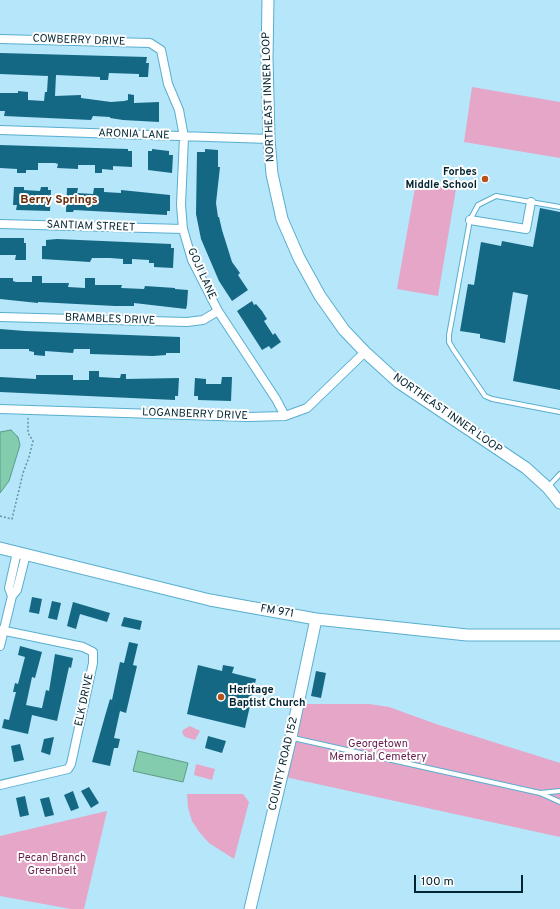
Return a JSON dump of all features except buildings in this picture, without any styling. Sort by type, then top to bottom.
[{"type":"main road","name":"NORTHEAST INNER LOOP","points":[[268,0],[266,58],[272,174],[282,219],[299,258],[320,296],[344,330],[365,352],[398,382],[526,468],[548,488],[560,504]]},
{"type":"main road","name":"FM 971","points":[[0,548],[210,600],[316,619],[467,635],[560,635]]},
{"type":"main road","name":"COUNTY ROAD 152","points":[[250,909],[291,737],[316,619]]},
{"type":"street","name":"COWBERRY DRIVE","points":[[0,39],[150,43],[157,46]]},
{"type":"street","name":"GOJI LANE","points":[[157,46],[163,56],[168,84],[179,110],[184,137],[181,205],[183,229],[192,260],[218,311],[276,399],[285,416]]},
{"type":"street","name":"ARONIA LANE","points":[[0,130],[269,139]]},
{"type":"street","points":[[470,220],[526,229],[531,202]]},
{"type":"street","name":"SANTIAM STREET","points":[[0,224],[183,229]]},
{"type":"street","name":"BRAMBLES DRIVE","points":[[0,317],[187,322],[203,320],[218,311]]},
{"type":"street","name":"LOGANBERRY DRIVE","points":[[0,408],[240,417],[285,416],[306,408],[365,352]]},
{"type":"street","points":[[0,646],[2,631],[12,596],[17,590],[21,553]]},
{"type":"street","name":"ELK DRIVE","points":[[0,786],[68,769],[71,764],[93,663],[93,652],[83,647],[2,631]]},
{"type":"lane","points":[[560,207],[496,196],[478,205],[470,220],[449,335],[449,342],[485,396],[492,399],[560,412]]},
{"type":"lane","points":[[548,488],[560,474]]},
{"type":"lane","points":[[291,737],[540,793],[560,802]]},
{"type":"lane","points":[[540,793],[560,790]]},
{"type":"path","points":[[0,516],[12,519],[23,473],[33,441],[28,433],[28,416]]},
{"type":"green space","points":[[472,87],[560,102],[560,158],[464,142]]},
{"type":"green space","points":[[416,182],[456,189],[438,296],[397,289]]},
{"type":"green space","name":"Georgetown Memorial Cemetery","points":[[302,704],[369,704],[389,707],[436,724],[560,763],[560,837],[285,777]]},
{"type":"green space","points":[[190,726],[200,731],[195,740],[185,737],[182,733],[183,730]]},
{"type":"green space","points":[[196,764],[215,769],[212,780],[194,775]]},
{"type":"green space","points":[[187,794],[243,794],[249,802],[234,859],[209,843],[200,833],[192,821],[188,808]]},
{"type":"green space","name":"Pecan Branch Greenbelt","points":[[107,811],[84,909],[71,909],[0,896],[0,836]]},
{"type":"shaded area","points":[[11,430],[18,437],[20,445],[9,481],[0,493],[0,432]]},
{"type":"shaded area","points":[[138,751],[188,763],[183,782],[133,771]]},
{"type":"place","name":"Forbes Middle School","points":[[485,179]]},
{"type":"place","name":"Heritage Baptist Church","points":[[221,697]]},
{"type":"district","name":"Berry Springs","points":[[59,201]]}]
